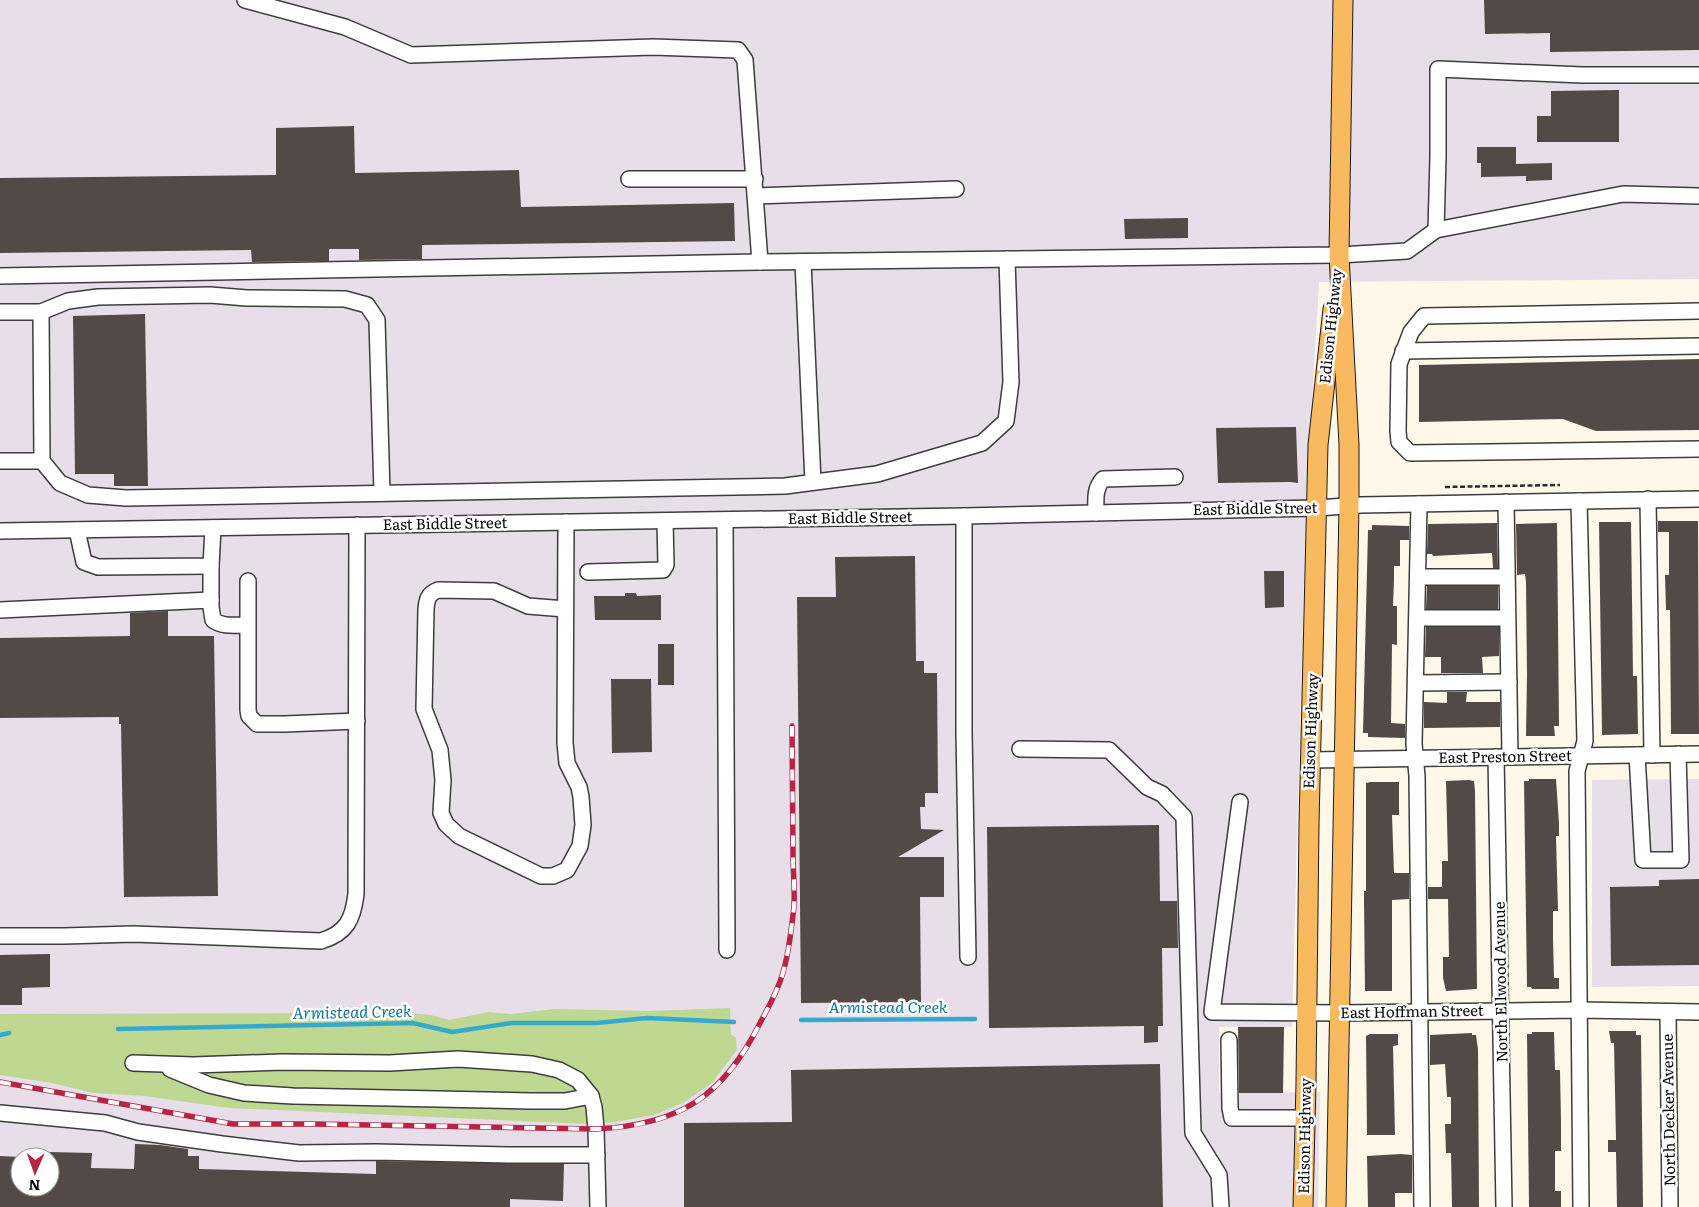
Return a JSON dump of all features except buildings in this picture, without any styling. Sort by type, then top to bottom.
[{"type":"main road","name":"Edison Highway","points":[[1336,1207],[1349,506],[1349,445],[1339,256],[1343,0]]},
{"type":"main road","name":"Edison Highway","points":[[1303,1207],[1310,760],[1318,445],[1339,256]]},
{"type":"street","points":[[245,0],[345,27],[411,54],[653,47],[738,50],[745,60],[760,262]]},
{"type":"street","points":[[1436,230],[1438,69],[1582,75],[1699,75]]},
{"type":"street","points":[[629,179],[755,179]]},
{"type":"street","points":[[756,196],[956,189]]},
{"type":"street","points":[[0,276],[760,262],[1339,256],[1407,251],[1436,230],[1624,194],[1699,196]]},
{"type":"street","points":[[41,312],[42,461],[60,483],[88,495],[126,498],[784,486],[876,474],[982,442],[1006,421],[1011,382],[1007,259]]},
{"type":"street","points":[[804,262],[813,482]]},
{"type":"street","points":[[0,312],[41,312],[68,301],[117,297],[210,295],[247,298],[345,299],[368,305],[377,320],[382,493]]},
{"type":"street","points":[[1699,312],[1424,316],[1411,332],[1399,364],[1398,430],[1399,442],[1410,453],[1699,449]]},
{"type":"street","points":[[1404,351],[1699,346]]},
{"type":"street","points":[[0,461],[42,461]]},
{"type":"street","points":[[1096,513],[1096,492],[1098,484],[1103,478],[1175,477]]},
{"type":"street","name":"East Biddle Street","points":[[0,530],[964,516],[1699,498]]},
{"type":"street","points":[[1648,500],[1642,860],[1681,860],[1678,754]]},
{"type":"street","points":[[1579,501],[1585,741],[1577,771],[1581,1207]]},
{"type":"street","name":"North Ellwood Avenue","points":[[1504,1207],[1502,1011],[1503,757],[1508,682],[1506,502]]},
{"type":"street","points":[[1419,504],[1414,744],[1416,759],[1421,1012],[1422,1207]]},
{"type":"street","points":[[964,516],[964,732],[968,957]]},
{"type":"street","points":[[725,520],[727,950]]},
{"type":"street","points":[[588,572],[663,570],[666,565],[665,521]]},
{"type":"street","points":[[565,609],[528,606],[494,591],[438,590],[431,592],[426,609],[424,710],[440,750],[443,780],[441,812],[446,824],[459,836],[541,876],[553,876],[567,870],[580,846],[583,825],[579,787],[570,773],[566,756],[566,522]]},
{"type":"street","points":[[0,936],[142,934],[301,941],[332,938],[347,925],[354,912],[356,894],[357,526]]},
{"type":"street","points":[[213,528],[210,566],[211,615],[217,624],[247,624]]},
{"type":"street","points":[[77,530],[84,562],[98,567],[210,566]]},
{"type":"street","points":[[1418,577],[1506,577]]},
{"type":"street","points":[[248,581],[248,710],[253,721],[257,724],[285,724],[357,720]]},
{"type":"street","points":[[0,610],[211,600]]},
{"type":"street","points":[[1417,618],[1507,618]]},
{"type":"street","points":[[1416,683],[1508,682]]},
{"type":"street","points":[[1020,749],[1110,750],[1146,788],[1162,794],[1184,817],[1193,1133],[1219,1175],[1222,1207]]},
{"type":"street","name":"East Preston Street","points":[[1310,760],[1699,754]]},
{"type":"street","name":"East Hoffman Street","points":[[1240,802],[1212,1012],[1340,1013],[1580,1010],[1699,1012]]},
{"type":"street","name":"North Decker Avenue","points":[[1668,1012],[1670,1207]]},
{"type":"street","points":[[1229,1040],[1230,1108],[1232,1118],[1305,1118]]},
{"type":"street","points":[[133,1063],[193,1066],[282,1062],[390,1064],[458,1059],[532,1064],[559,1070],[578,1080],[591,1096],[596,1129],[598,1207]]},
{"type":"street","points":[[161,1065],[209,1085],[244,1092],[273,1095],[531,1101],[565,1101],[591,1096]]},
{"type":"street","points":[[0,1113],[105,1123],[138,1132],[298,1153],[376,1152],[508,1156],[597,1156]]},
{"type":"shaded area","points":[[0,0],[1699,0],[1699,279],[1319,282],[1306,505],[1292,1027],[1219,1027],[1219,1093],[1320,1092],[1318,1207],[0,1207]]},
{"type":"shaded area","points":[[1699,779],[1699,986],[1592,987],[1592,780]]},
{"type":"green space","points":[[730,1008],[731,1034],[736,1038],[737,1050],[712,1083],[683,1103],[654,1115],[614,1122],[588,1124],[229,1108],[144,1096],[93,1093],[52,1083],[0,1075],[0,1014],[406,1013],[431,1015],[449,1020],[489,1012],[510,1014],[555,1009],[649,1011]]},
{"type":"waterway","name":"Armistead Creek","points":[[118,1029],[413,1023],[452,1032],[512,1023],[597,1023],[647,1018],[734,1022]]},
{"type":"waterway","name":"Armistead Creek","points":[[801,1020],[975,1019]]},
{"type":"waterway","name":"Armistead Creek","points":[[0,1035],[9,1033]]},
{"type":"railway","points":[[0,1082],[233,1124],[596,1129],[651,1121],[675,1113],[695,1102],[714,1088],[730,1070],[746,1049],[775,993],[783,972],[794,908],[792,726]]}]
